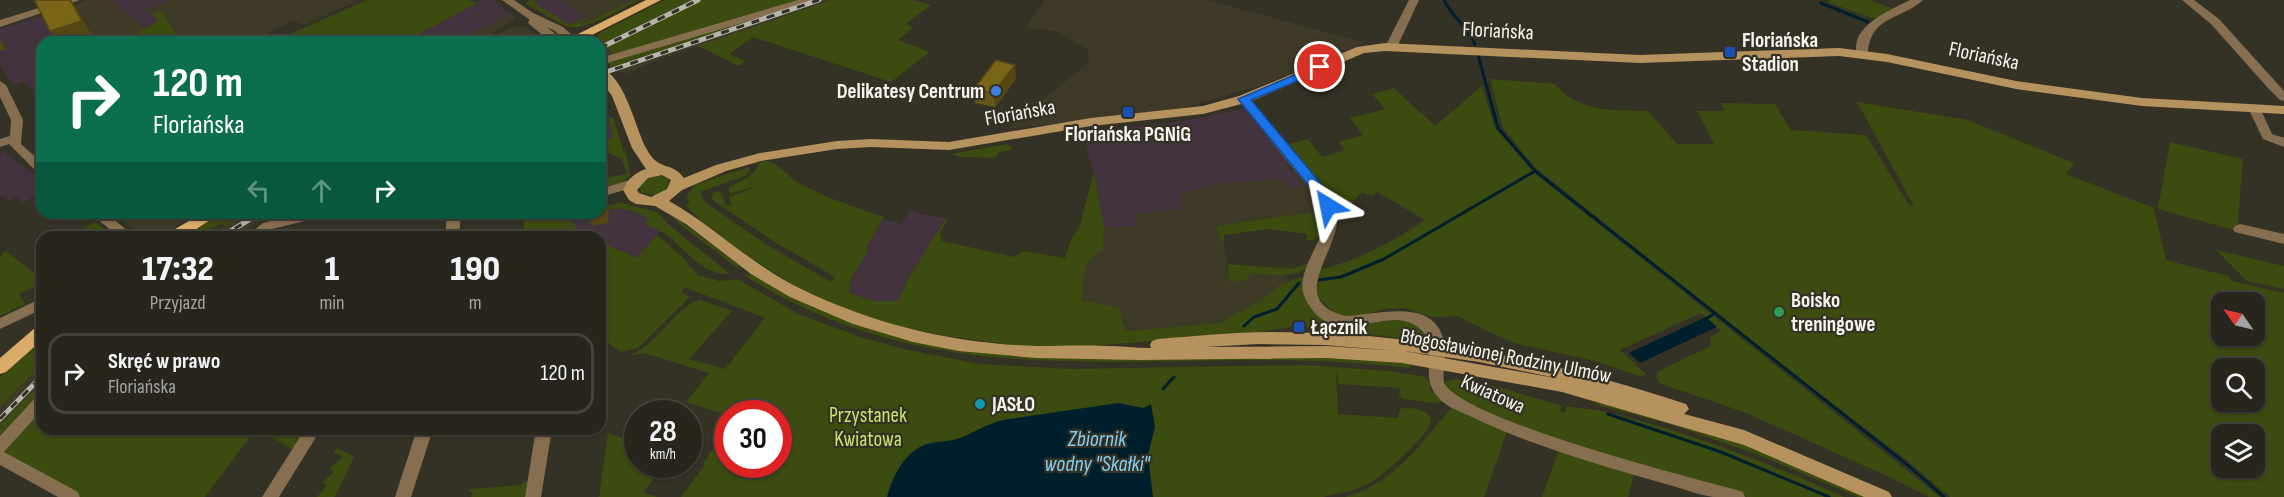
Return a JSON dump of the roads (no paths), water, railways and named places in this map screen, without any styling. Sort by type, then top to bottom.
[{"type":"main road","points":[[579,36],[655,0]]},
{"type":"main road","points":[[183,231],[204,219]]},
{"type":"main road","points":[[0,368],[36,336]]},
{"type":"street","points":[[0,24],[75,0]]},
{"type":"street","points":[[507,0],[529,15],[532,21],[550,36]]},
{"type":"street","points":[[606,60],[809,0]]},
{"type":"street","points":[[1391,47],[1414,0]]},
{"type":"street","points":[[1863,55],[1861,46],[1864,36],[1875,23],[1918,0]]},
{"type":"street","points":[[2187,0],[2227,31],[2258,72],[2284,97]]},
{"type":"street","name":"Floriańska","points":[[656,200],[675,185],[760,157],[837,145],[871,143],[921,146],[961,145],[1062,127],[1203,110],[1244,99],[1361,50],[1391,47],[1640,59],[1820,51],[1863,55],[2034,88],[2165,104],[2284,110]]},
{"type":"street","points":[[606,79],[618,93],[635,142],[656,171]]},
{"type":"street","points":[[0,86],[17,120],[15,138],[17,149],[36,165]]},
{"type":"street","name":"Kwiatowa","points":[[1244,99],[1317,188],[1328,206],[1331,218],[1324,245],[1312,273],[1310,288],[1316,305],[1331,317],[1348,322],[1386,314],[1412,317],[1433,331],[1439,390],[1448,398],[1475,412],[1522,431],[1611,461],[1737,497]]},
{"type":"street","points":[[2253,108],[2267,136],[2284,143]]},
{"type":"street","points":[[0,143],[15,138]]},
{"type":"street","points":[[635,142],[634,186],[640,200],[656,200]]},
{"type":"street","points":[[606,197],[634,186],[656,171],[668,171],[675,185]]},
{"type":"street","name":"Błogosławionej Rodziny Ulmów","points":[[675,185],[691,220]]},
{"type":"street","points":[[606,192],[634,186]]},
{"type":"street","name":"Błogosławionej Rodziny Ulmów","points":[[656,200],[691,220],[769,278],[824,306],[879,327],[983,348],[1059,353],[1327,352],[1437,355],[1501,360],[1597,382],[1698,416],[1883,497]]},
{"type":"street","points":[[105,219],[120,231]]},
{"type":"street","points":[[261,231],[268,226],[296,219]]},
{"type":"street","points":[[2240,229],[2284,239]]},
{"type":"street","points":[[0,324],[36,306]]},
{"type":"street","points":[[0,447],[36,407]]},
{"type":"street","points":[[270,497],[309,435]]},
{"type":"street","points":[[403,497],[423,435]]},
{"type":"street","points":[[533,497],[543,435]]},
{"type":"street","points":[[0,457],[72,497]]},
{"type":"water","points":[[1706,317],[1717,327],[1640,363],[1629,353]]},
{"type":"water","name":"Zbiornik wodny \"Skałki\"","points":[[1118,403],[1143,408],[1151,404],[1155,427],[1148,455],[1153,497],[887,497],[900,467],[910,454],[924,445],[960,438],[1003,420]]},
{"type":"waterway","points":[[1444,0],[1475,45]]},
{"type":"waterway","points":[[1821,3],[1868,22]]},
{"type":"waterway","points":[[1478,55],[1498,128],[1535,171]]},
{"type":"waterway","points":[[1319,280],[1341,277],[1384,259],[1535,171]]},
{"type":"waterway","points":[[1535,171],[1910,467],[1944,497]]},
{"type":"waterway","points":[[1244,326],[1254,317],[1277,309],[1299,283]]},
{"type":"waterway","points":[[1707,318],[1714,314]]},
{"type":"waterway","points":[[1163,389],[1174,377]]},
{"type":"waterway","points":[[1608,414],[1721,452],[1829,497]]},
{"type":"railway","points":[[606,45],[698,0]]},
{"type":"railway","points":[[606,72],[819,0]]},
{"type":"railway","points":[[231,231],[250,219]]},
{"type":"railway","points":[[0,419],[36,382]]},
{"type":"place","name":"Floriańska Stadion","points":[[1730,52]]},
{"type":"place","name":"Delikatesy Centrum","points":[[996,91]]},
{"type":"place","name":"Floriańska PGNiG","points":[[1128,112]]},
{"type":"place","name":"Boisko treningowe","points":[[1779,312]]},
{"type":"place","name":"Łącznik","points":[[1299,327]]},
{"type":"place","name":"JASŁO","points":[[980,404]]},
{"type":"park label","name":"Przystanek Kwiatowa","points":[[868,427]]}]
